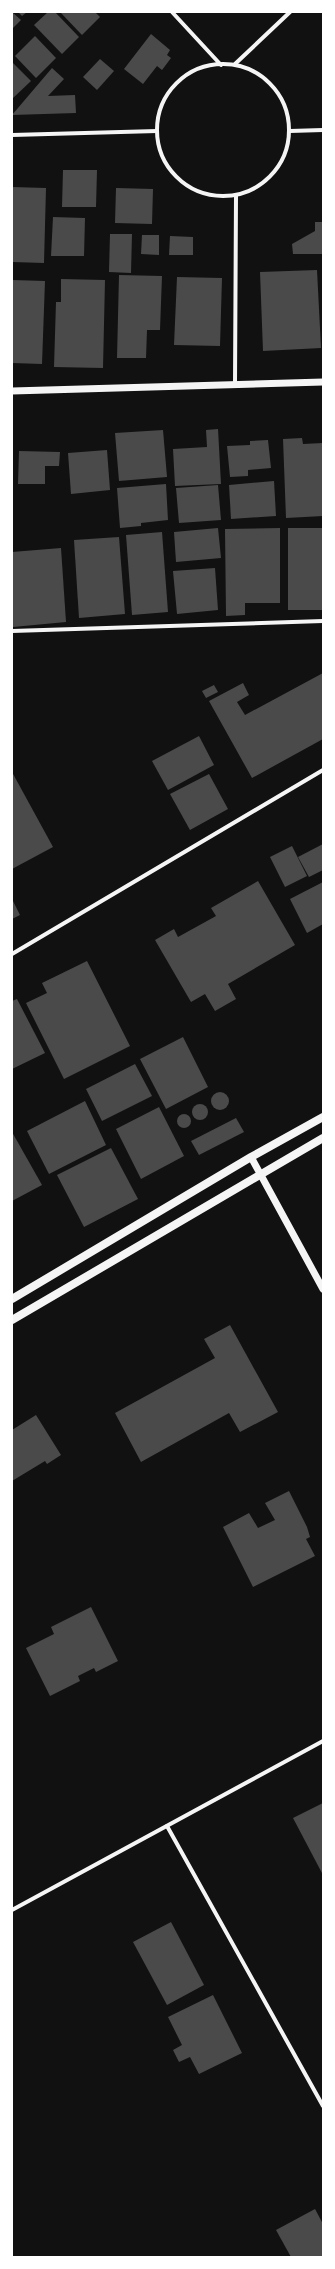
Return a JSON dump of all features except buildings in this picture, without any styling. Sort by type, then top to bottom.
[{"type":"main road","points":[[12,1299],[251,1157],[323,1117]]},
{"type":"main road","points":[[12,1320],[323,1138]]},
{"type":"street","points":[[172,12],[220,65]]},
{"type":"street","points":[[235,64],[290,12]]},
{"type":"street","points":[[235,64],[261,75],[275,87],[290,118],[290,131],[289,142],[279,168],[262,185],[236,196],[216,197],[185,186],[166,166],[158,143],[157,121],[168,93],[184,76],[211,65],[220,65],[235,64]]},
{"type":"street","points":[[290,131],[323,130]]},
{"type":"street","points":[[12,135],[157,131]]},
{"type":"street","points":[[235,385],[236,196]]},
{"type":"street","points":[[12,391],[323,382]]},
{"type":"street","points":[[12,631],[323,621]]},
{"type":"street","points":[[12,954],[323,770]]},
{"type":"street","points":[[251,1157],[323,1289]]},
{"type":"street","points":[[12,1910],[323,1741]]},
{"type":"street","points":[[167,1826],[323,2106]]}]
